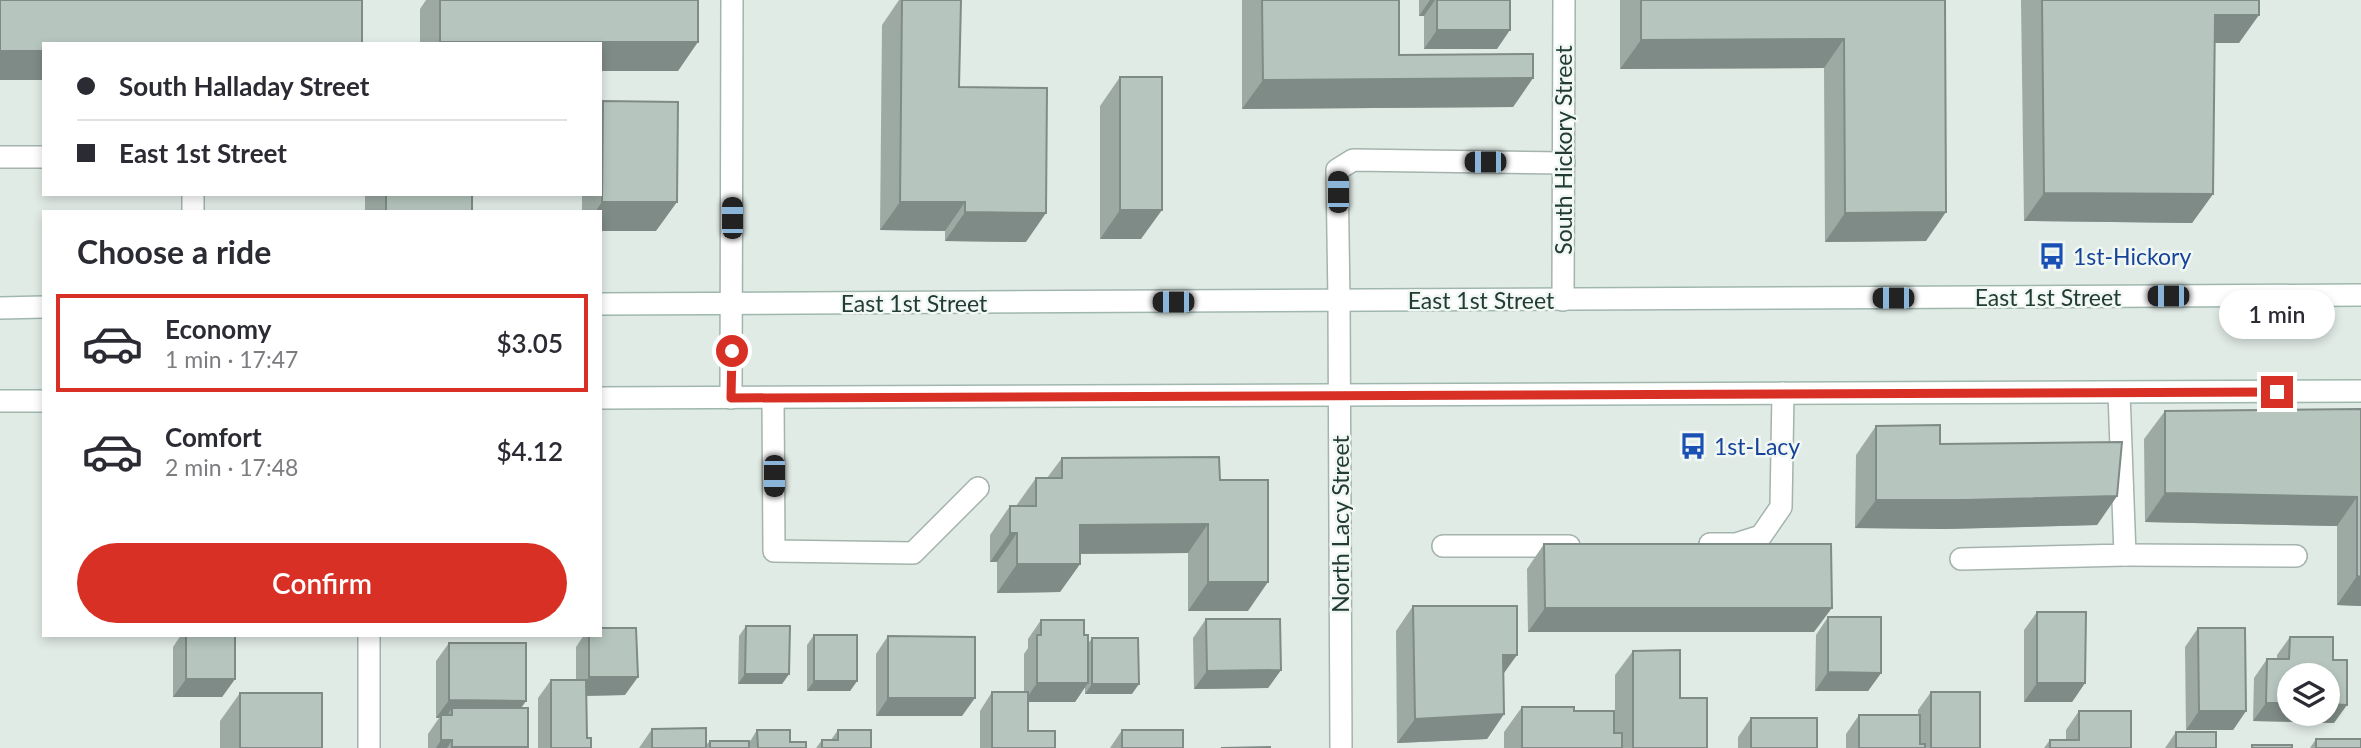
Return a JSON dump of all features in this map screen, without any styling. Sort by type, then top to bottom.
[{"type":"main road","points":[[731,398],[733,0]]},
{"type":"main road","name":"South Hickory Street","points":[[1563,300],[1564,0]]},
{"type":"main road","points":[[0,157],[42,157]]},
{"type":"main road","name":"North Lacy Street","points":[[1341,748],[1337,170],[1353,160],[1564,163]]},
{"type":"main road","name":"East 1st Street","points":[[602,304],[2361,295]]},
{"type":"main road","points":[[0,308],[42,307]]},
{"type":"main road","points":[[602,398],[2361,391]]},
{"type":"main road","points":[[1694,545],[1736,544],[1761,536],[1781,507],[1783,393]]},
{"type":"main road","points":[[2119,393],[2125,555]]},
{"type":"main road","points":[[773,398],[774,551],[913,552],[978,488]]},
{"type":"main road","points":[[0,401],[42,401]]},
{"type":"main road","points":[[1443,547],[1583,545]]},
{"type":"main road","points":[[1961,559],[2125,555],[2296,556]]},
{"type":"main road","points":[[369,637],[369,748]]},
{"type":"building","points":[[0,0],[362,0],[362,42],[42,42],[42,51],[0,51]]},
{"type":"building","points":[[440,0],[698,0],[698,42],[440,42]]},
{"type":"building","points":[[902,0],[961,0],[959,87],[1047,88],[1046,213],[965,212],[965,202],[900,202]]},
{"type":"building","points":[[1262,0],[1399,0],[1399,55],[1533,54],[1533,78],[1263,80]]},
{"type":"building","points":[[1437,0],[1510,0],[1510,30],[1437,30]]},
{"type":"building","points":[[1641,0],[1945,0],[1946,212],[1845,213],[1844,39],[1641,40]]},
{"type":"building","points":[[2042,0],[2259,0],[2259,15],[2215,15],[2213,194],[2044,193]]},
{"type":"building","points":[[1120,77],[1162,77],[1162,210],[1120,210]]},
{"type":"building","points":[[603,101],[678,102],[677,202],[602,202]]},
{"type":"building","points":[[386,196],[472,196],[472,210],[386,210]]},
{"type":"building","points":[[2361,409],[2361,577],[2357,576],[2357,497],[2165,493],[2165,411]]},
{"type":"building","points":[[1940,425],[1940,444],[2122,442],[2117,496],[1876,500],[1876,426]]},
{"type":"building","points":[[1219,457],[1220,480],[1268,480],[1268,582],[1208,582],[1208,524],[1080,525],[1080,564],[1017,564],[1017,533],[1010,533],[1010,506],[1036,506],[1036,478],[1062,478],[1062,458]]},
{"type":"building","points":[[1544,544],[1831,544],[1832,608],[1545,608]]},
{"type":"building","points":[[1413,606],[1517,606],[1517,655],[1503,655],[1504,714],[1415,719]]},
{"type":"building","points":[[2037,612],[2086,612],[2085,683],[2037,683]]},
{"type":"building","points":[[1828,617],[1881,617],[1881,673],[1828,672]]},
{"type":"building","points":[[1206,619],[1280,619],[1281,670],[1207,671]]},
{"type":"building","points":[[1041,620],[1084,620],[1084,635],[1088,635],[1088,683],[1037,683],[1037,635],[1041,635]]},
{"type":"building","points":[[746,626],[790,626],[789,674],[745,674]]},
{"type":"building","points":[[602,628],[636,628],[638,677],[589,677],[589,637],[602,637]]},
{"type":"building","points":[[2198,628],[2245,628],[2246,711],[2199,711]]},
{"type":"building","points":[[814,635],[857,635],[857,681],[814,681]]},
{"type":"building","points":[[888,636],[975,637],[975,698],[888,698]]},
{"type":"building","points":[[186,637],[235,637],[235,679],[186,679]]},
{"type":"building","points":[[2290,637],[2333,637],[2333,660],[2347,660],[2347,705],[2340,705],[2340,663],[2277,663],[2277,703],[2266,703],[2267,659],[2289,659]]},
{"type":"building","points":[[1092,638],[1138,638],[1139,684],[1092,684]]},
{"type":"building","points":[[449,643],[526,643],[526,701],[449,700]]},
{"type":"building","points":[[1680,650],[1680,698],[1707,698],[1707,748],[1633,748],[1633,651]]},
{"type":"building","points":[[551,680],[586,680],[587,738],[591,738],[591,748],[551,748]]},
{"type":"building","points":[[992,692],[1028,692],[1028,731],[1055,731],[1055,748],[992,748]]},
{"type":"building","points":[[1931,692],[1980,692],[1980,748],[1931,748]]},
{"type":"building","points":[[240,693],[322,693],[322,748],[240,748]]},
{"type":"building","points":[[1522,707],[1574,707],[1574,711],[1614,711],[1614,733],[1622,733],[1622,748],[1522,748]]},
{"type":"building","points":[[452,708],[528,708],[528,747],[452,747],[452,740],[441,740],[441,715],[452,715]]},
{"type":"building","points":[[2079,711],[2131,711],[2131,748],[2050,748],[2050,740],[2079,740]]},
{"type":"building","points":[[1859,715],[1920,715],[1920,744],[1925,744],[1925,748],[1859,748]]},
{"type":"building","points":[[1751,718],[1817,718],[1817,748],[1751,748]]},
{"type":"building","points":[[706,728],[706,748],[652,748],[652,729]]},
{"type":"building","points":[[757,730],[790,730],[790,742],[806,742],[806,748],[758,748]]},
{"type":"building","points":[[838,730],[871,730],[871,748],[822,748],[822,740],[838,740]]},
{"type":"building","points":[[1122,730],[1183,730],[1183,748],[1122,748]]},
{"type":"building","points":[[2176,732],[2216,732],[2216,748],[2176,748]]},
{"type":"building","points":[[2316,739],[2361,739],[2361,748],[2316,748]]},
{"type":"building","points":[[710,741],[749,741],[749,748],[710,748]]},
{"type":"building","points":[[2252,745],[2292,745],[2292,748],[2252,748]]},
{"type":"place","name":"1st-Hickory","points":[[2052,256]]},
{"type":"place","name":"1st-Lacy","points":[[1693,446]]},
{"type":"route","points":[[732,351],[731,398],[2277,392]]}]
